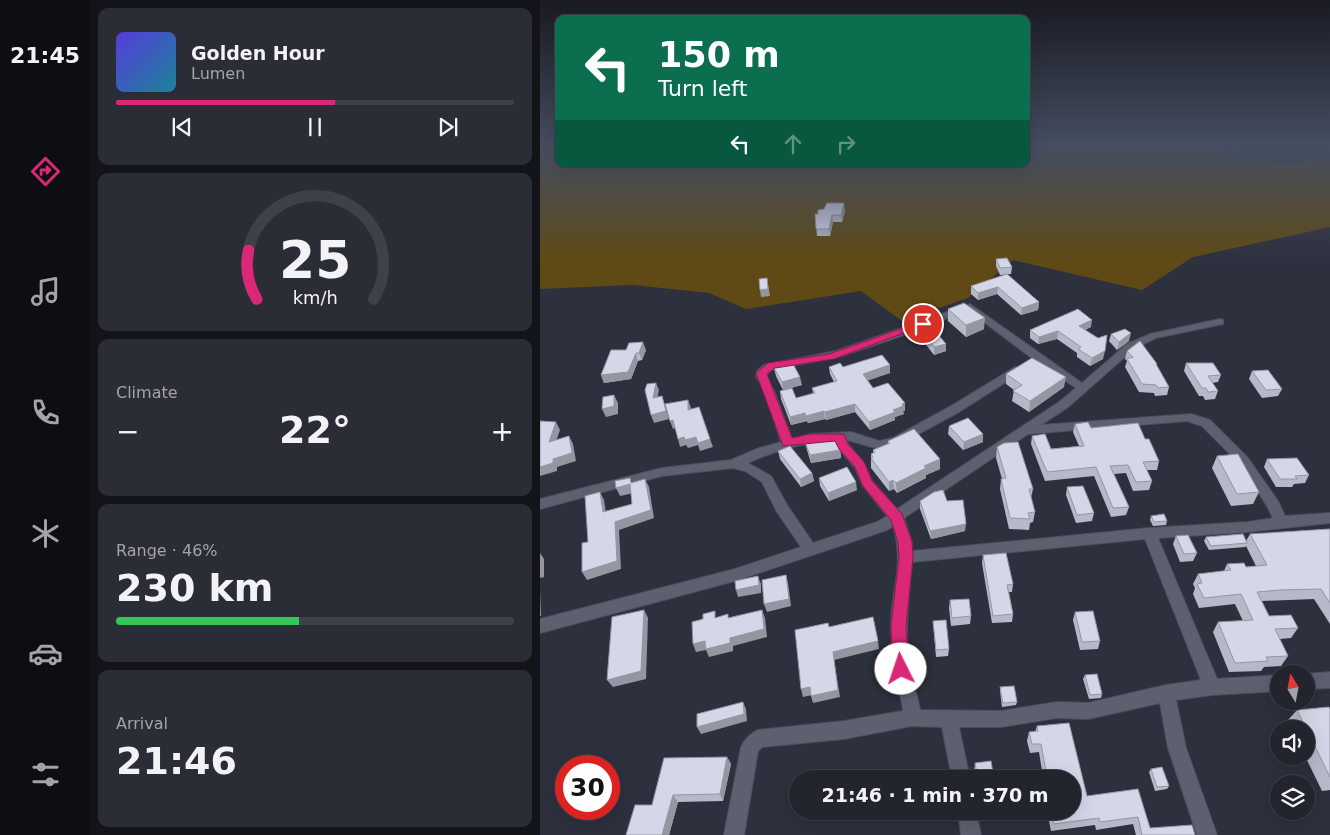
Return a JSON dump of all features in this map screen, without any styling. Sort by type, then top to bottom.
[{"type":"street","points":[[788,443],[770,393],[761,376],[764,370],[772,365],[838,354],[907,331],[968,306],[1083,388]]},
{"type":"street","points":[[540,626],[735,575],[882,526],[897,518],[1027,430],[1083,388],[1140,341],[1220,322]]},
{"type":"street","points":[[733,464],[750,455],[810,438],[857,437],[872,444],[896,441],[955,409],[1037,357]]},
{"type":"street","points":[[1027,430],[1179,417],[1197,419],[1206,423],[1244,461],[1273,504],[1281,522]]},
{"type":"street","points":[[840,437],[843,446],[860,466],[867,483],[897,518],[905,542],[906,557],[898,626],[901,669],[910,697],[912,718]]},
{"type":"street","points":[[540,504],[662,472],[733,464],[748,467],[767,479],[782,508],[811,550]]},
{"type":"street","points":[[906,557],[1149,533],[1198,532],[1330,518]]},
{"type":"street","points":[[1149,533],[1212,687]]},
{"type":"street","points":[[1315,681],[1330,680]]},
{"type":"street","points":[[734,835],[750,747],[758,739],[844,730],[912,718],[1001,718],[1057,710],[1088,711],[1166,693],[1212,687],[1270,684]]},
{"type":"street","points":[[1166,693],[1177,748],[1208,835]]},
{"type":"street","points":[[948,717],[959,770]]},
{"type":"street","points":[[968,820],[971,835]]},
{"type":"shaded area","points":[[540,185],[1330,185],[1330,227],[1193,257],[1142,290],[1013,260],[968,298],[902,321],[861,291],[746,309],[709,293],[633,285],[540,289]]},
{"type":"building","points":[[827,203],[844,203],[841,215],[832,215],[829,229],[816,229],[815,214],[818,214],[818,210],[824,209]]},
{"type":"building","points":[[1007,258],[1012,267],[1000,268],[996,259]]},
{"type":"building","points":[[1007,274],[1039,302],[1022,308],[998,287],[978,293],[971,286]]},
{"type":"building","points":[[767,278],[768,289],[760,290],[759,279]]},
{"type":"building","points":[[964,303],[985,318],[966,325],[948,309]]},
{"type":"building","points":[[1078,309],[1092,320],[1079,326],[1098,338],[1107,335],[1105,351],[1092,358],[1078,349],[1081,347],[1058,331],[1039,337],[1030,330]]},
{"type":"building","points":[[928,322],[946,344],[934,347],[917,325]]},
{"type":"building","points":[[1125,329],[1131,333],[1119,342],[1111,334]]},
{"type":"building","points":[[1140,341],[1157,364],[1169,387],[1158,388],[1156,385],[1142,384],[1127,359],[1133,357],[1127,351]]},
{"type":"building","points":[[643,342],[628,372],[601,375],[611,350],[626,350],[629,343]]},
{"type":"building","points":[[882,355],[890,365],[863,374],[873,388],[888,383],[905,403],[902,404],[903,406],[893,410],[895,412],[869,422],[855,404],[806,416],[805,413],[790,417],[780,391],[792,388],[796,398],[815,393],[812,388],[837,381],[829,367],[840,363],[843,367]]},
{"type":"building","points":[[1032,358],[1066,377],[1030,401],[1013,391],[1022,385],[1006,374]]},
{"type":"building","points":[[791,360],[800,377],[782,382],[774,368],[779,366],[779,363]]},
{"type":"building","points":[[1186,363],[1213,363],[1221,375],[1208,376],[1218,391],[1208,392],[1206,388],[1202,388]]},
{"type":"building","points":[[1268,370],[1282,389],[1266,390],[1252,371]]},
{"type":"building","points":[[656,383],[653,398],[662,396],[666,411],[651,415],[645,390],[647,384]]},
{"type":"building","points":[[614,395],[614,406],[602,409],[603,397]]},
{"type":"building","points":[[688,400],[688,410],[699,407],[710,439],[698,443],[696,437],[685,440],[684,437],[678,439],[673,420],[670,421],[665,404]]},
{"type":"building","points":[[968,418],[983,434],[964,442],[949,426]]},
{"type":"building","points":[[540,421],[556,422],[549,442],[569,436],[572,453],[553,459],[553,463],[540,467]]},
{"type":"building","points":[[1088,422],[1091,428],[1138,423],[1145,439],[1149,439],[1159,461],[1143,462],[1152,481],[1136,482],[1128,465],[1110,466],[1129,507],[1113,508],[1096,467],[1047,472],[1032,436],[1045,434],[1051,449],[1084,446],[1075,424]]},
{"type":"building","points":[[914,429],[940,459],[924,466],[926,468],[896,483],[893,480],[889,482],[871,458],[873,457],[871,454],[875,452],[873,450],[890,443],[888,441]]},
{"type":"building","points":[[834,437],[840,450],[810,455],[805,442],[818,438],[819,440]]},
{"type":"building","points":[[1018,442],[1033,489],[1029,489],[1035,512],[1028,513],[1030,519],[1010,518],[1001,479],[1006,478],[997,447],[1004,443]]},
{"type":"building","points":[[790,446],[812,473],[800,479],[778,451]]},
{"type":"building","points":[[1238,454],[1259,492],[1237,494],[1217,456]]},
{"type":"building","points":[[1297,458],[1309,475],[1295,476],[1297,479],[1280,479],[1267,459]]},
{"type":"building","points":[[847,467],[856,482],[828,493],[819,478]]},
{"type":"building","points":[[630,478],[631,483],[645,479],[651,510],[615,522],[617,561],[582,572],[582,543],[588,542],[585,496],[600,492],[603,512],[632,504],[630,484],[616,488],[615,481]]},
{"type":"building","points":[[1083,486],[1094,513],[1077,515],[1067,487]]},
{"type":"building","points":[[943,490],[947,501],[963,500],[966,524],[930,531],[920,501],[934,492]]},
{"type":"building","points":[[1164,514],[1167,521],[1154,522],[1151,516]]},
{"type":"building","points":[[1330,529],[1330,603],[1321,589],[1257,592],[1269,616],[1291,615],[1298,628],[1275,629],[1288,656],[1266,657],[1268,661],[1235,663],[1218,622],[1253,620],[1241,594],[1204,598],[1197,584],[1202,583],[1198,574],[1231,570],[1227,564],[1244,563],[1246,567],[1267,565],[1250,534]]},
{"type":"building","points":[[1243,534],[1247,543],[1211,546],[1206,537]]},
{"type":"building","points":[[1188,535],[1197,553],[1184,554],[1176,536]]},
{"type":"building","points":[[1006,553],[1013,584],[1007,585],[1013,614],[993,616],[983,555]]},
{"type":"building","points":[[786,575],[789,599],[764,604],[762,580]]},
{"type":"building","points":[[758,576],[759,585],[736,590],[735,581]]},
{"type":"building","points":[[969,599],[971,616],[952,618],[950,600]]},
{"type":"building","points":[[644,610],[641,671],[607,680],[612,617]]},
{"type":"building","points":[[762,610],[764,629],[730,638],[730,643],[706,649],[705,641],[693,644],[692,622],[703,619],[703,614],[715,611],[715,618],[728,614],[728,618]]},
{"type":"building","points":[[1093,611],[1100,641],[1082,642],[1075,612]]},
{"type":"building","points":[[873,617],[878,641],[833,652],[838,690],[811,696],[810,687],[801,689],[795,630],[828,623],[829,627]]},
{"type":"building","points":[[946,620],[949,649],[936,650],[933,621]]},
{"type":"building","points":[[1097,674],[1102,694],[1090,695],[1085,675]]},
{"type":"building","points":[[1014,686],[1017,702],[1003,703],[1000,687]]},
{"type":"building","points":[[743,702],[744,714],[697,727],[697,714]]},
{"type":"building","points":[[1329,707],[1330,709],[1330,777],[1315,747],[1315,720],[1302,720],[1297,710],[1315,710],[1315,708]]},
{"type":"building","points":[[1069,723],[1081,770],[1046,770],[1041,744],[1032,744],[1029,732],[1038,731],[1037,726]]},
{"type":"building","points":[[727,757],[720,794],[673,795],[662,835],[626,835],[635,805],[652,805],[664,758]]},
{"type":"building","points":[[991,761],[992,770],[976,770],[975,763]]},
{"type":"building","points":[[1162,767],[1169,786],[1157,787],[1151,769]]},
{"type":"building","points":[[1081,772],[1087,796],[1138,789],[1150,828],[1192,825],[1195,835],[1142,835],[1138,817],[1100,822],[1099,818],[1054,824],[1053,820],[1081,820]]},
{"type":"route","points":[[901,669],[898,626],[906,557],[905,542],[897,518],[867,483],[860,466],[843,446],[840,437],[810,438],[788,443],[761,373],[772,365],[831,356],[923,324]]}]
